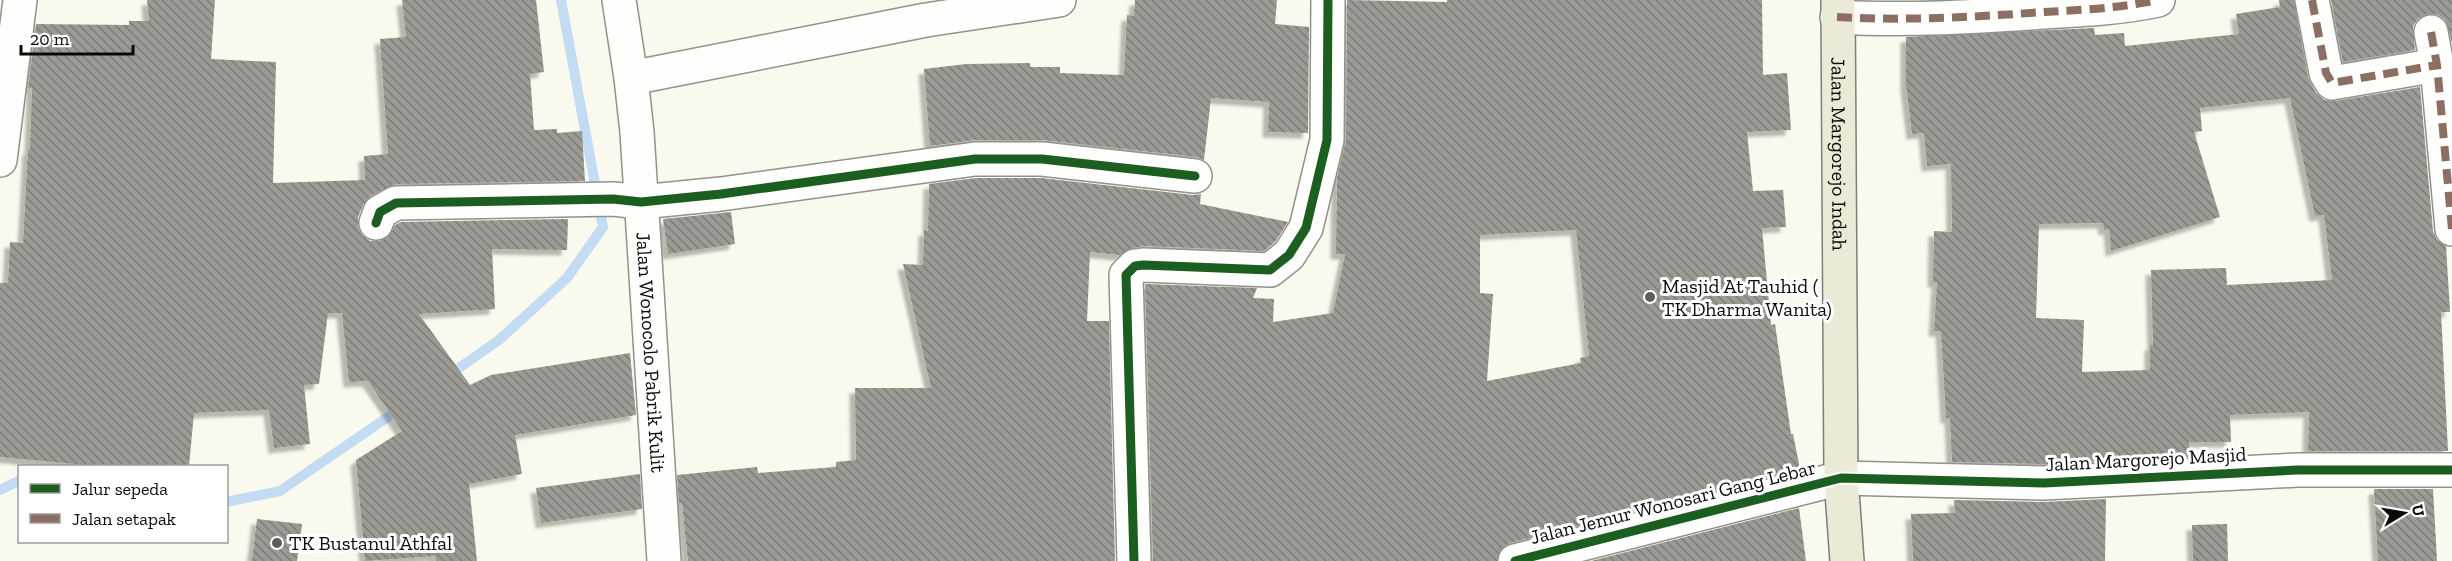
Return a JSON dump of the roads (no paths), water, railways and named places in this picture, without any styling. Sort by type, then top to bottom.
[{"type":"main road","name":"Jalan Margorejo Indah","points":[[1837,8],[1841,478],[1847,561]]},
{"type":"street","points":[[0,160],[20,0]]},
{"type":"street","name":"Jalan Wonocolo Pabrik Kulit","points":[[619,0],[631,78],[627,201],[664,561]]},
{"type":"street","points":[[631,78],[926,20],[1059,0]]},
{"type":"street","points":[[1134,561],[1126,275],[1136,266],[1143,265],[1270,270],[1289,255],[1306,228],[1326,140],[1328,0]]},
{"type":"street","points":[[1837,8],[1893,20],[2092,9],[2158,0]]},
{"type":"street","points":[[2312,0],[2326,73],[2332,83],[2437,65]]},
{"type":"street","points":[[2432,32],[2452,229]]},
{"type":"street","points":[[376,223],[380,212],[396,203],[627,201],[732,193],[975,159],[1042,159],[1195,177]]},
{"type":"street","name":"Jalan Margorejo Masjid","points":[[1841,478],[2044,483],[2298,470],[2452,470]]},
{"type":"street","name":"Jalan Jemur Wonosari Gang Lebar","points":[[1515,561],[1841,478]]},
{"type":"waterway","points":[[449,375],[499,340],[567,278],[603,227],[561,0]]},
{"type":"waterway","points":[[228,502],[280,491],[401,408]]},
{"type":"waterway","points":[[0,490],[18,481]]},
{"type":"place","name":"Masjid At Tauhid ( TK Dharma Wanita)","points":[[1650,297]]},
{"type":"place","name":"TK Bustanul Athfal","points":[[277,543]]}]
